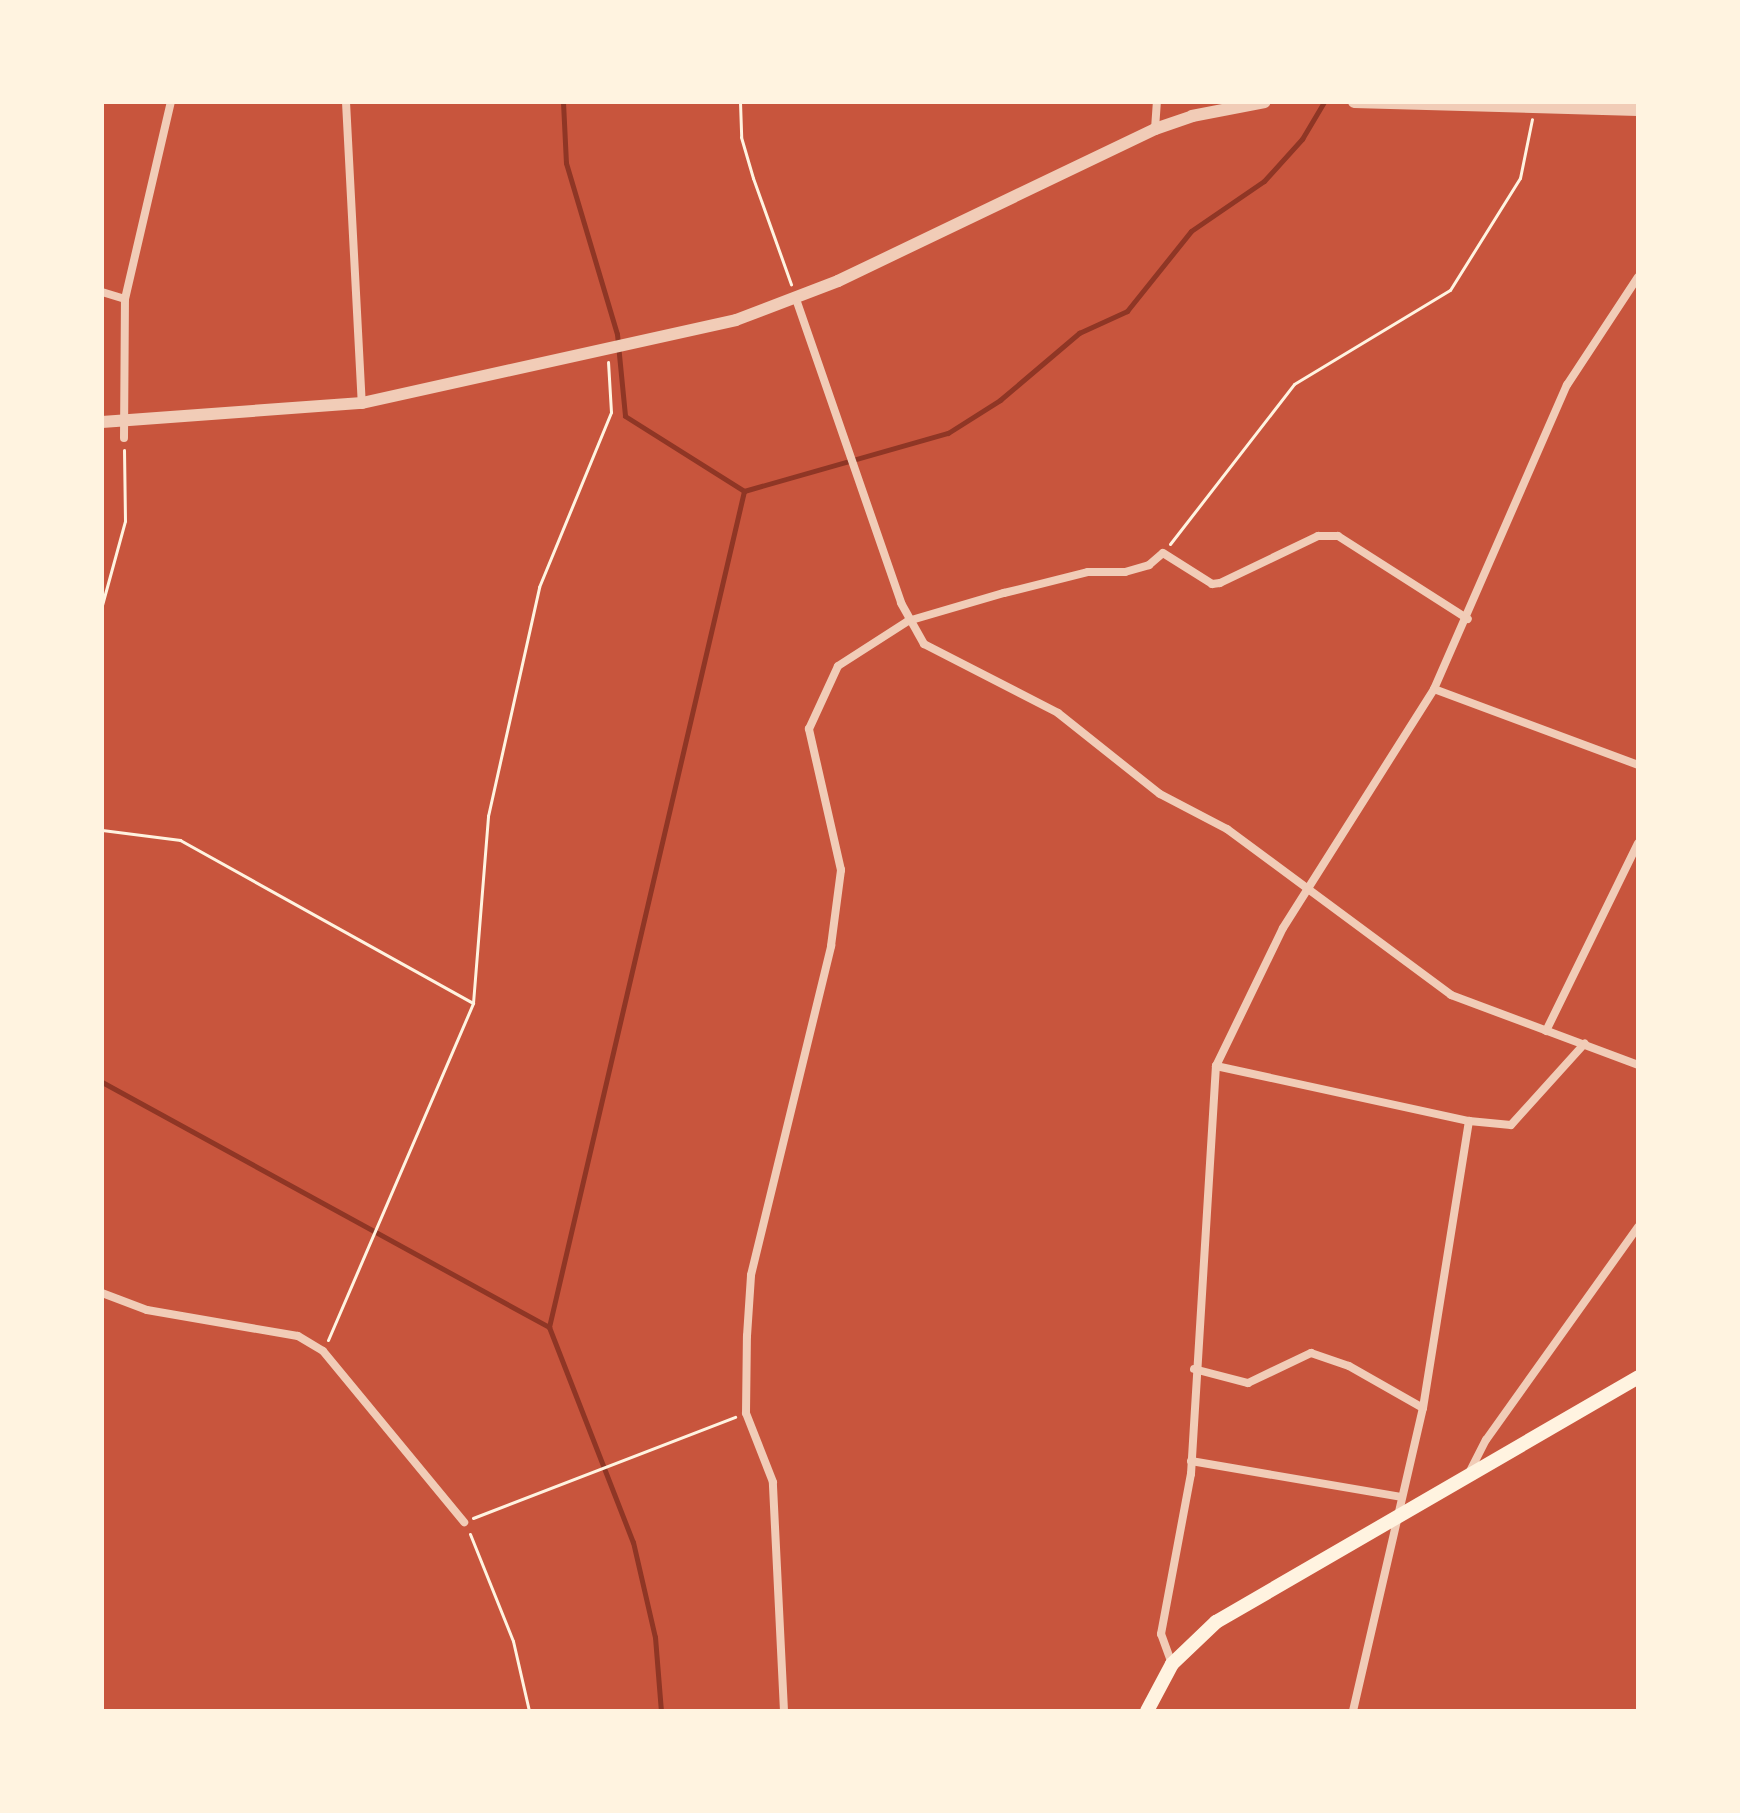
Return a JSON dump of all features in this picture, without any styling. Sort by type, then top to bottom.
[{"type":"main road","points":[[1147,1711],[1172,1664],[1216,1622],[1638,1377]]},
{"type":"street","points":[[124,438],[125,299],[171,102]]},
{"type":"street","points":[[346,102],[362,403]]},
{"type":"street","points":[[1155,129],[1157,102]]},
{"type":"street","points":[[102,422],[362,403],[736,320],[796,299],[1155,129],[1192,116],[1265,102]]},
{"type":"street","points":[[1354,102],[1638,110]]},
{"type":"street","points":[[1172,1664],[1161,1634],[1191,1461],[1194,1369],[1216,1066],[1283,928],[1434,689],[1468,619],[1567,385],[1638,277]]},
{"type":"street","points":[[102,292],[125,299]]},
{"type":"street","points":[[796,299],[908,621],[924,644],[1058,713],[1160,794],[1227,829],[1311,888],[1451,995],[1638,1065]]},
{"type":"street","points":[[784,1711],[773,1482],[746,1413],[751,1275],[831,946],[841,870],[809,729],[838,666],[908,621],[1088,572],[1125,572],[1149,565],[1163,553],[1212,584],[1220,583],[1318,536],[1338,536],[1468,619]]},
{"type":"street","points":[[1434,689],[1638,765]]},
{"type":"street","points":[[1546,1031],[1638,843]]},
{"type":"street","points":[[1216,1066],[1469,1121],[1511,1125],[1585,1043]]},
{"type":"street","points":[[1353,1711],[1423,1408],[1469,1121]]},
{"type":"street","points":[[1469,1473],[1486,1440],[1638,1227]]},
{"type":"street","points":[[102,1293],[147,1310],[298,1336],[323,1351],[464,1522]]},
{"type":"street","points":[[1194,1369],[1248,1383],[1311,1353],[1349,1366],[1423,1408]]},
{"type":"street","points":[[1191,1461],[1401,1497]]},
{"type":"path","points":[[740,102],[741,137],[796,299]]},
{"type":"path","points":[[1163,553],[1294,384],[1450,290],[1520,178],[1534,107]]},
{"type":"path","points":[[323,1351],[473,1003],[488,816],[539,587],[611,412],[607,347]]},
{"type":"path","points":[[102,605],[125,521],[124,438]]},
{"type":"path","points":[[102,830],[180,840],[473,1003]]},
{"type":"path","points":[[529,1711],[494,1583],[464,1522],[746,1413]]},
{"type":"waterway","points":[[563,102],[566,163],[617,334],[625,416],[744,491]]},
{"type":"waterway","points":[[549,1327],[744,491],[948,433],[1000,400],[1079,333],[1127,311],[1191,231],[1264,181],[1302,139],[1324,102]]},
{"type":"waterway","points":[[102,1082],[549,1327],[633,1542],[655,1637],[661,1711]]}]
